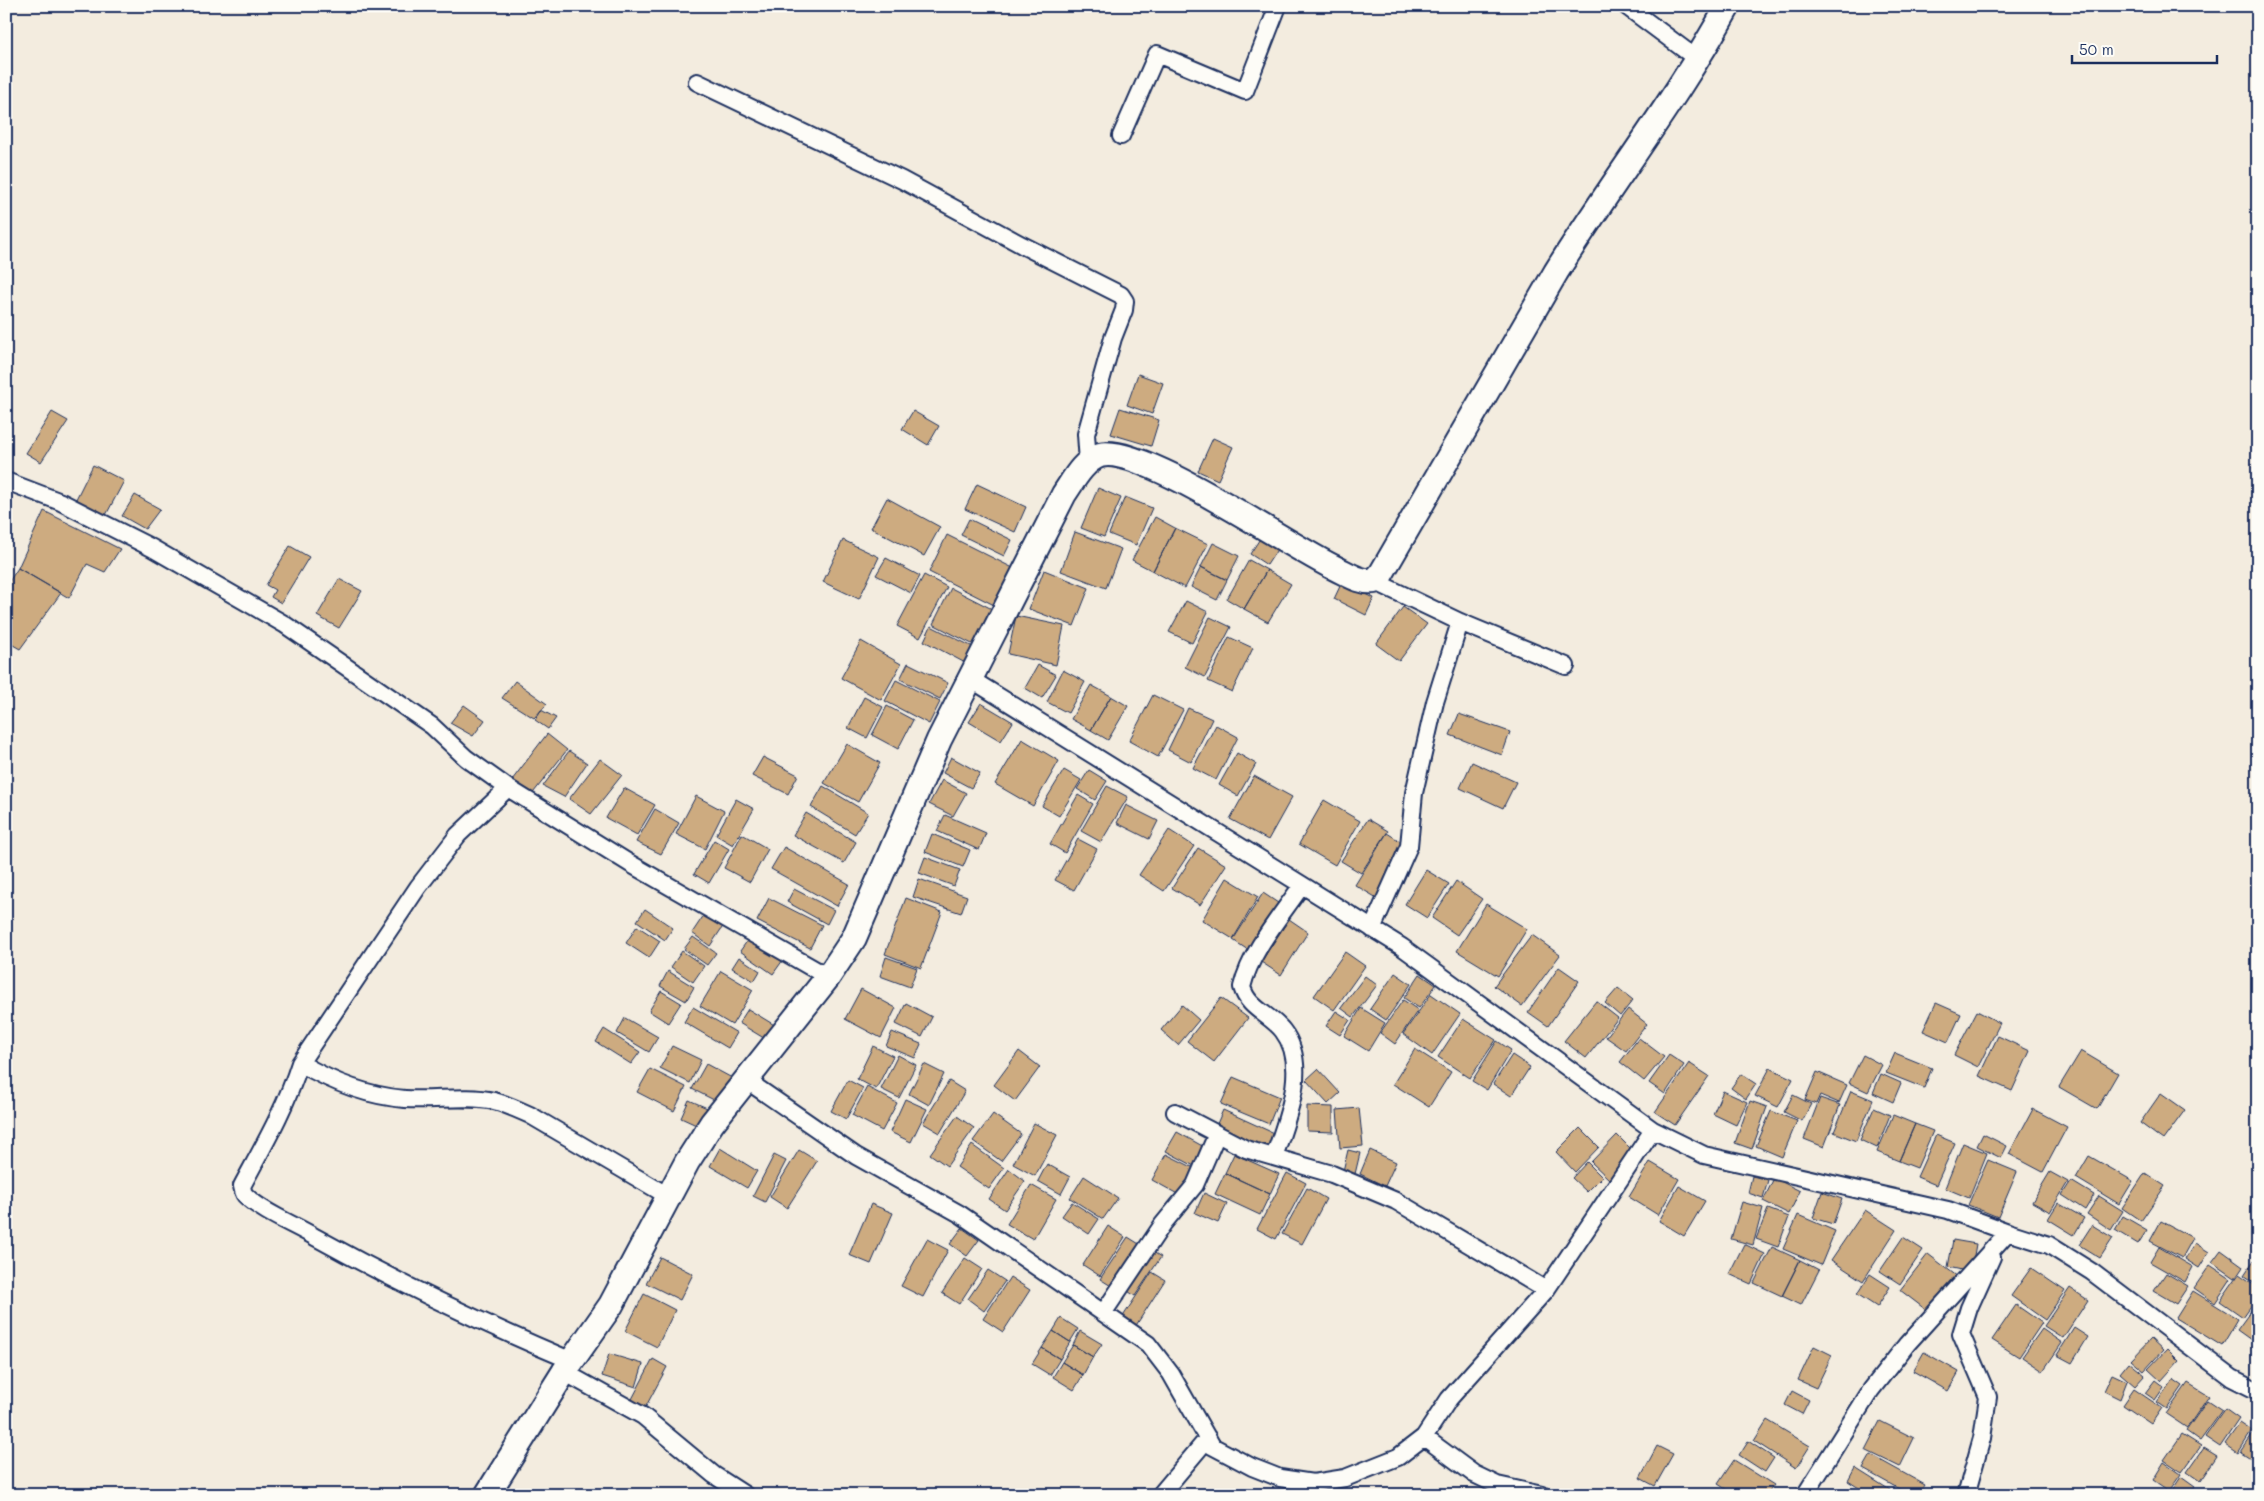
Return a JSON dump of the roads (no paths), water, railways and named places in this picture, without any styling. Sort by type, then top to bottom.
[{"type":"street","points":[[1120,136],[1157,54],[1245,91],[1278,6]]},
{"type":"street","points":[[1626,6],[1697,60]]},
{"type":"street","points":[[1374,581],[1385,569],[1561,264],[1697,60],[1728,6]]},
{"type":"street","points":[[697,82],[902,180],[1022,246],[1121,295],[1124,301],[1124,310],[1113,338],[1086,434],[1088,462]]},
{"type":"street","points":[[487,1495],[568,1366],[611,1305],[668,1196],[712,1122],[828,977],[854,938],[939,740],[969,678],[1064,494],[1088,462],[1100,456],[1111,454],[1139,460],[1169,474],[1320,561],[1361,580],[1374,581],[1460,622],[1566,666]]},
{"type":"street","points":[[6,481],[61,502],[152,548],[284,624],[432,726],[466,758],[508,788],[629,863],[828,977]]},
{"type":"street","points":[[1372,929],[1409,846],[1414,793],[1435,702],[1460,622]]},
{"type":"street","points":[[969,678],[1402,947],[1653,1130],[1704,1155],[1948,1210],[2008,1232],[2049,1244],[2092,1272],[2232,1378],[2258,1391]]},
{"type":"street","points":[[508,788],[458,835],[418,887],[300,1064],[292,1089],[273,1132],[242,1186],[246,1196],[367,1266],[568,1366],[643,1416],[714,1475],[745,1495]]},
{"type":"street","points":[[1274,1157],[1291,1107],[1294,1090],[1295,1071],[1291,1048],[1283,1031],[1251,1004],[1242,986],[1245,974],[1254,957],[1302,885]]},
{"type":"street","points":[[300,1064],[328,1080],[365,1091],[405,1099],[451,1098],[493,1101],[512,1107],[530,1114],[668,1196]]},
{"type":"street","points":[[746,1080],[856,1156],[960,1214],[1148,1344],[1171,1374],[1212,1446],[1252,1467],[1280,1478],[1313,1483],[1345,1478],[1398,1457],[1424,1436],[1449,1399],[1546,1290],[1653,1130]]},
{"type":"street","points":[[1175,1112],[1246,1150],[1332,1174],[1396,1201],[1546,1290]]},
{"type":"street","points":[[1104,1312],[1163,1224],[1194,1185],[1218,1134]]},
{"type":"street","points":[[1804,1495],[1871,1390],[1907,1344],[2008,1232]]},
{"type":"street","points":[[1966,1495],[1982,1438],[1988,1397],[1961,1334],[1969,1308],[1996,1246]]},
{"type":"street","points":[[1424,1436],[1474,1474],[1497,1485],[1542,1495]]},
{"type":"street","points":[[1160,1495],[1208,1438]]}]
